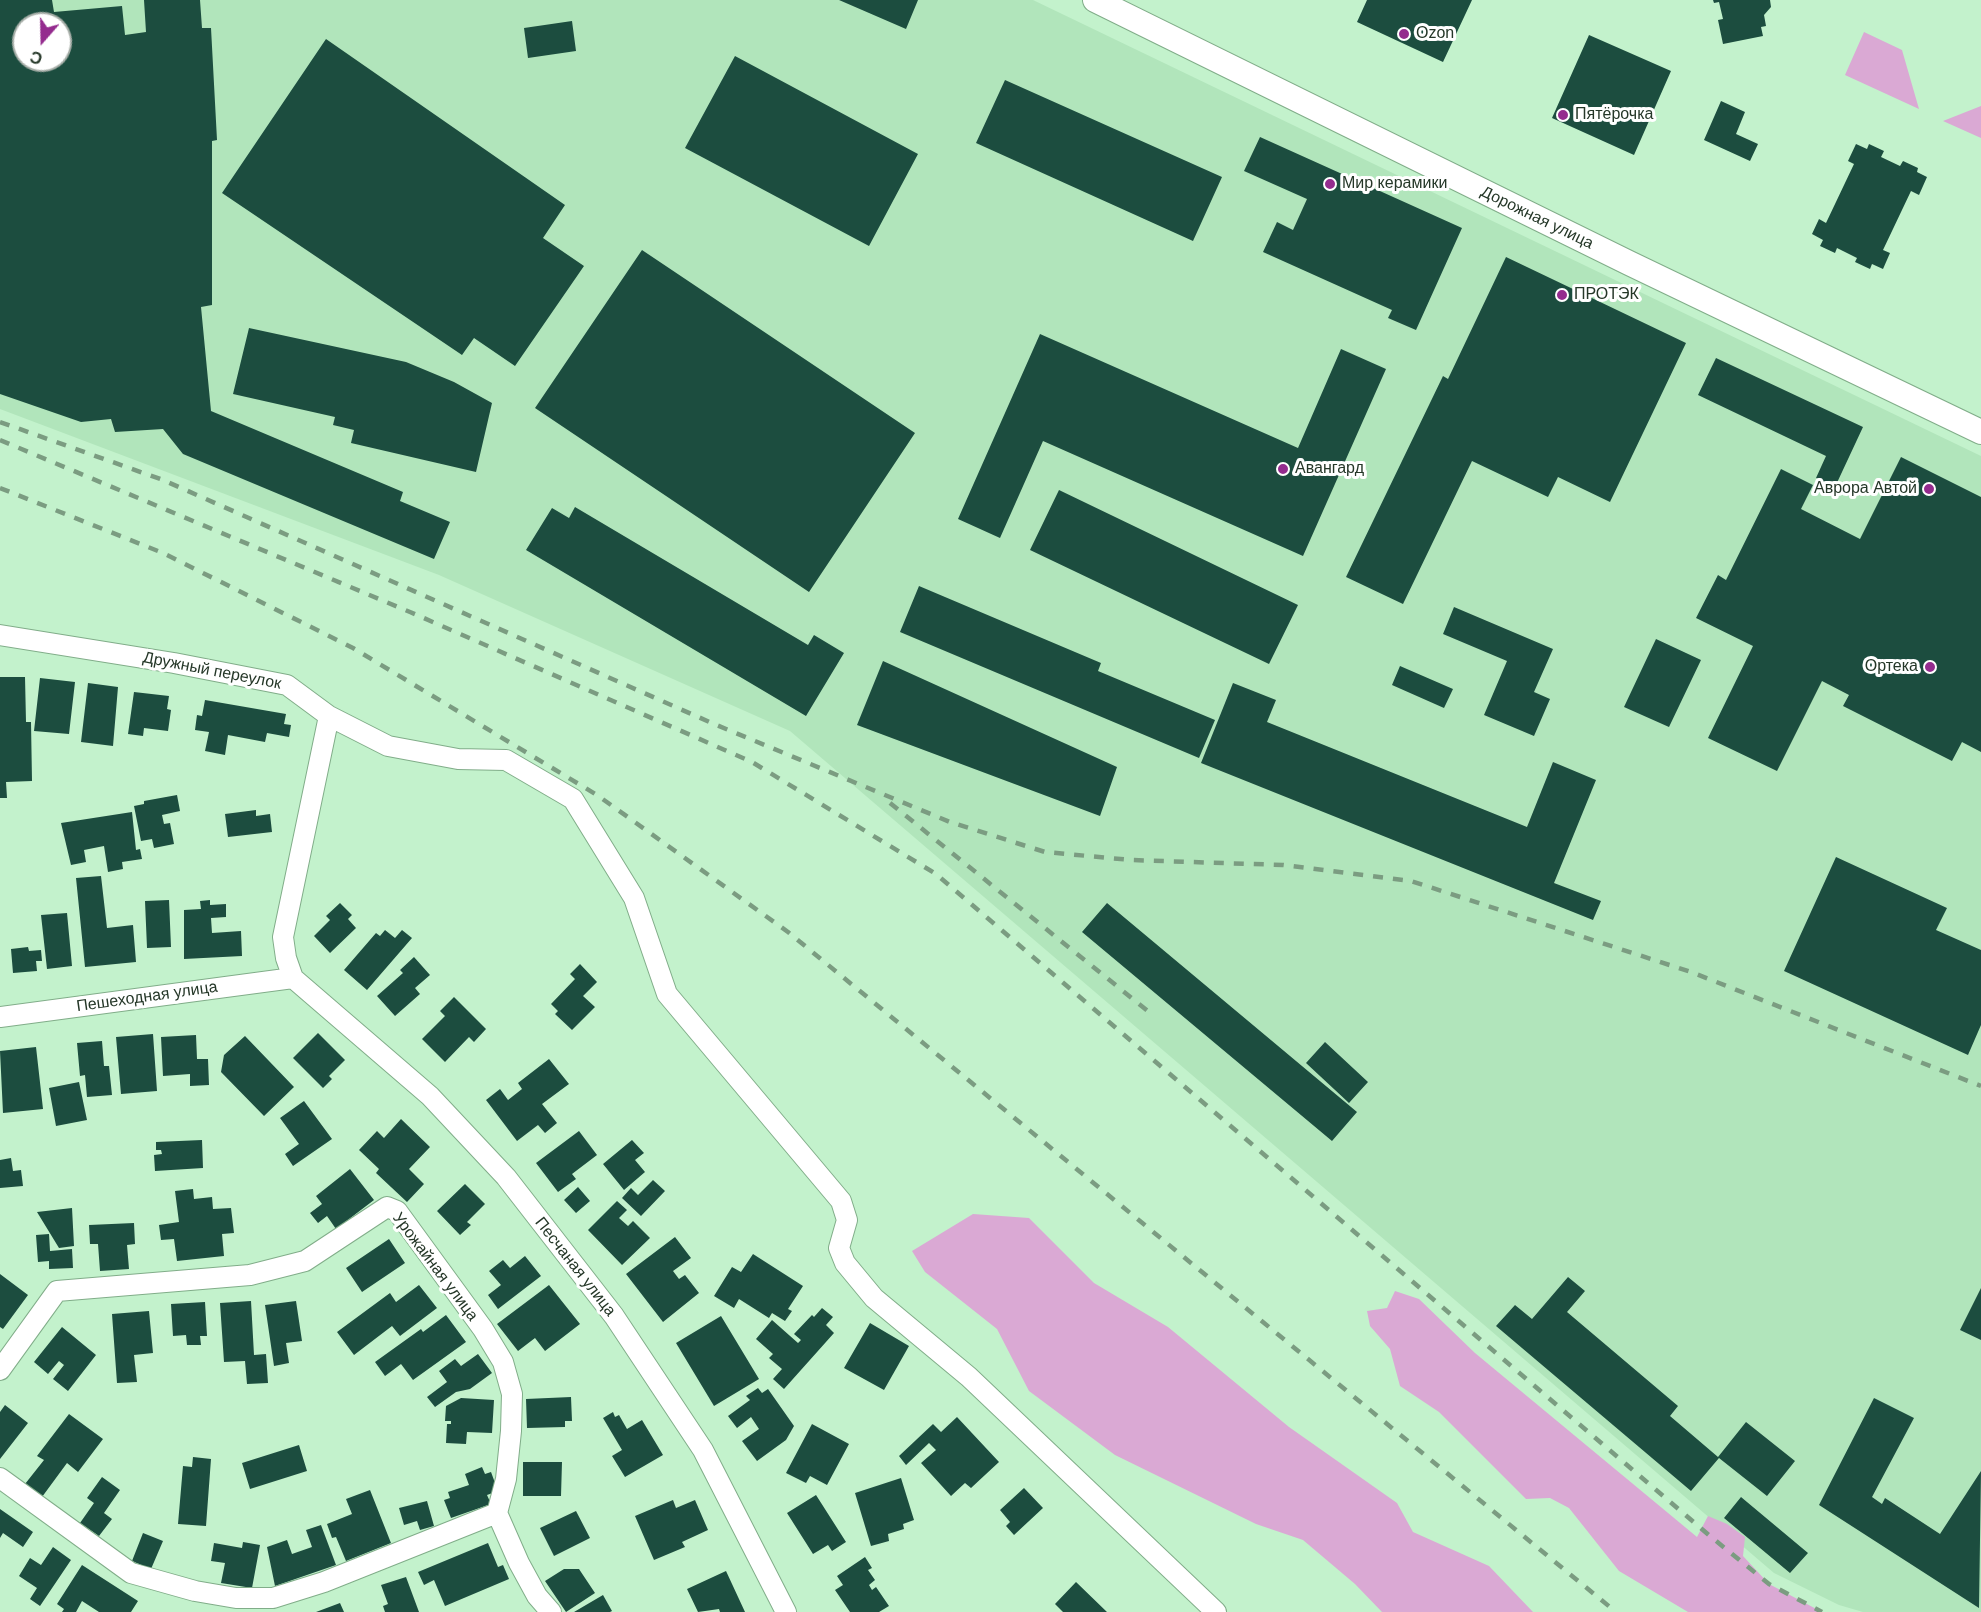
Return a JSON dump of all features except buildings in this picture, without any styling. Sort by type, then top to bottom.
[{"type":"street","name":"Дорожная улица","points":[[1095,0],[1557,228],[1981,432]]},
{"type":"street","name":"Дружный переулок","points":[[0,636],[174,663],[287,685],[329,716],[388,746],[458,759],[506,760],[573,799],[634,898],[667,994],[841,1201],[846,1220],[839,1248],[846,1263],[874,1298],[969,1377],[1216,1612]]},
{"type":"street","points":[[293,978],[286,958],[284,937],[329,716]]},
{"type":"street","name":"Пешеходная улица","points":[[0,1017],[293,978]]},
{"type":"street","name":"Песчаная улица","points":[[293,978],[430,1096],[506,1177],[600,1297],[703,1450],[786,1612]]},
{"type":"street","name":"Урожайная улица","points":[[0,1370],[57,1291],[250,1275],[305,1261],[387,1208],[397,1211],[483,1329],[503,1362],[512,1394],[511,1431],[506,1479],[497,1513]]},
{"type":"street","points":[[0,1478],[131,1573],[195,1591],[236,1598],[273,1598],[324,1582],[497,1513],[519,1563],[537,1596],[551,1612]]},
{"type":"shaded area","points":[[0,0],[1033,0],[1981,456],[1981,1612],[1863,1612],[1839,1605],[1774,1573],[790,731],[439,575],[0,409]]},
{"type":"shaded area","points":[[1864,32],[1902,50],[1919,109],[1845,75]]},
{"type":"shaded area","points":[[1981,106],[1981,138],[1943,121]]},
{"type":"shaded area","points":[[973,1214],[1029,1218],[1094,1283],[1168,1327],[1289,1427],[1397,1503],[1413,1532],[1489,1566],[1533,1612],[1382,1612],[1355,1584],[1303,1540],[1256,1524],[1115,1455],[1029,1391],[997,1329],[925,1272],[912,1251]]},
{"type":"shaded area","points":[[1395,1291],[1419,1299],[1475,1353],[1697,1537],[1708,1516],[1727,1524],[1745,1537],[1743,1556],[1769,1584],[1822,1612],[1688,1612],[1619,1571],[1569,1508],[1550,1498],[1526,1499],[1439,1412],[1400,1386],[1390,1349],[1370,1326],[1367,1311],[1387,1308]]},
{"type":"railway","points":[[0,422],[163,480],[714,724],[950,822],[1045,852],[1131,860],[1283,865],[1411,881],[1691,972],[1981,1086]]},
{"type":"railway","points":[[0,440],[410,612],[752,762],[936,874],[1710,1536],[1769,1584],[1822,1612]]},
{"type":"railway","points":[[0,488],[163,553],[353,648],[597,795],[788,932],[1616,1612]]},
{"type":"railway","points":[[890,803],[1149,1012]]},
{"type":"place","name":"Ozon","points":[[1404,34]]},
{"type":"place","name":"Пятёрочка","points":[[1563,115]]},
{"type":"place","name":"Мир керамики","points":[[1330,184]]},
{"type":"place","name":"ПРОТЭК","points":[[1562,295]]},
{"type":"place","name":"Авангард","points":[[1283,469]]},
{"type":"place","name":"Аврора Автой","points":[[1929,489]]},
{"type":"place","name":"Ортека","points":[[1930,667]]}]
